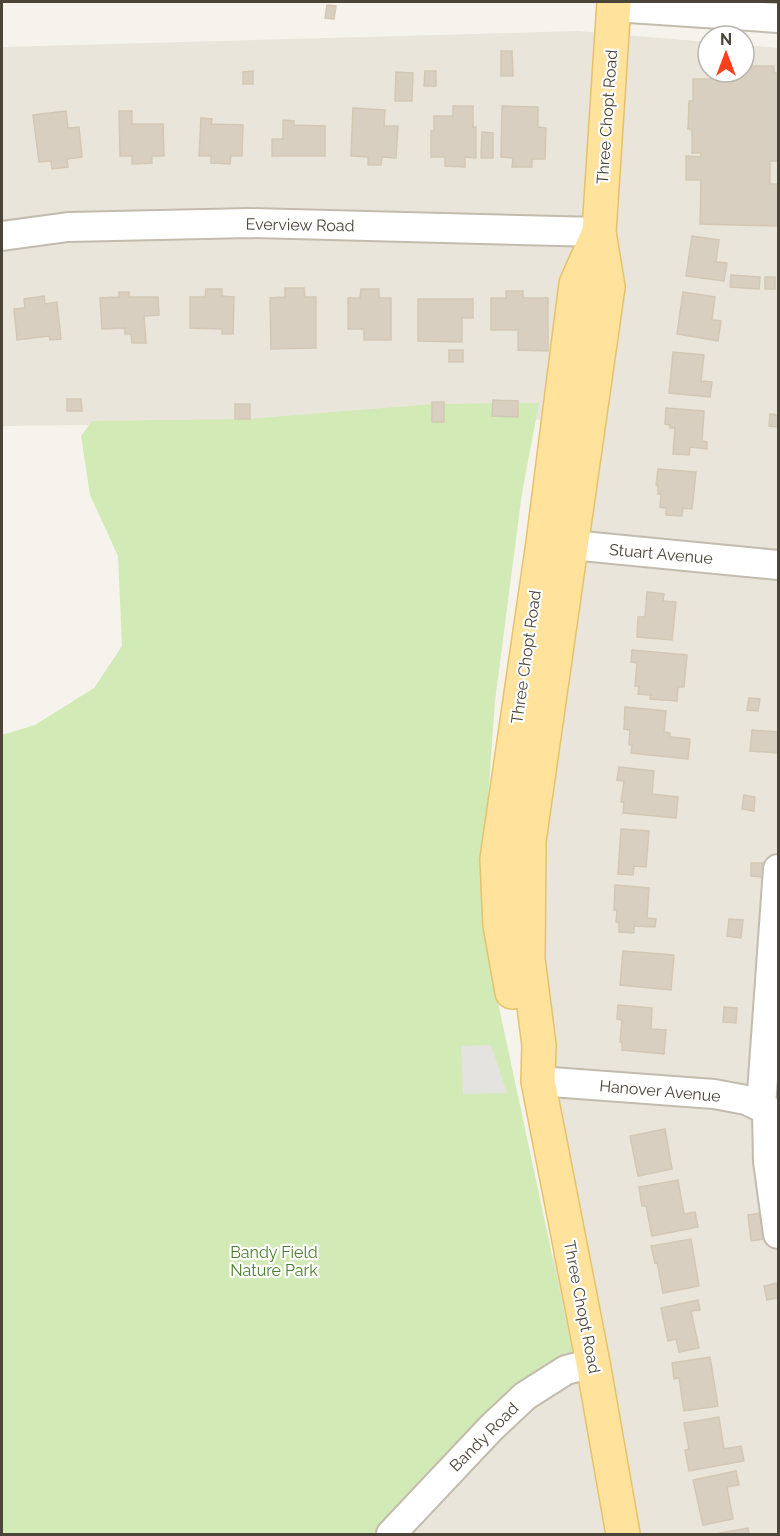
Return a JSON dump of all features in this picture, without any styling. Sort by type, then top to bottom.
[{"type":"main road","name":"Three Chopt Road","points":[[614,4],[599,232],[576,284],[557,544],[497,859],[500,925],[526,1067],[538,1081],[593,1363],[623,1534]]},
{"type":"street","points":[[614,4],[778,18]]},
{"type":"street","name":"Everview Road","points":[[2,236],[68,227],[250,223],[599,232]]},
{"type":"street","name":"Stuart Avenue","points":[[557,544],[778,565]]},
{"type":"street","points":[[778,869],[772,1112],[768,1161],[778,1234]]},
{"type":"street","name":"Hanover Avenue","points":[[538,1081],[714,1094],[746,1101],[772,1112]]},
{"type":"street","name":"Bandy Road","points":[[392,1534],[491,1428],[525,1396],[566,1370],[593,1363]]},
{"type":"shaded area","points":[[578,31],[696,41],[696,84],[756,84],[756,46],[778,48],[778,1534],[388,1534],[556,1349],[541,857],[601,419],[2,426],[2,47]]},
{"type":"shaded area","points":[[491,1045],[507,1093],[463,1094],[461,1046]]},
{"type":"green space","name":"Bandy Field Nature Park","points":[[539,403],[522,493],[495,701],[484,855],[487,951],[576,1367],[404,1534],[2,1534],[2,735],[35,725],[94,688],[122,646],[118,556],[90,495],[81,436],[92,421],[249,419],[434,404]]},
{"type":"building","points":[[327,5],[336,6],[334,19],[325,18]]},
{"type":"building","points":[[501,51],[512,51],[513,76],[501,76]]},
{"type":"building","points":[[756,66],[774,66],[774,73],[778,73],[778,161],[770,161],[770,184],[778,184],[778,226],[700,224],[701,180],[686,180],[686,156],[701,157],[701,153],[692,153],[692,129],[688,129],[689,101],[693,101],[693,79],[696,79],[696,84],[756,84]]},
{"type":"building","points":[[253,71],[253,84],[243,84],[243,72]]},
{"type":"building","points":[[425,71],[436,71],[436,86],[424,86]]},
{"type":"building","points":[[396,72],[413,73],[412,101],[395,101]]},
{"type":"building","points":[[453,106],[473,106],[476,158],[465,157],[465,167],[445,166],[445,157],[431,157],[431,131],[434,131],[434,116],[453,116]]},
{"type":"building","points":[[502,106],[538,107],[538,127],[546,128],[545,159],[532,159],[532,167],[512,167],[513,158],[501,157]]},
{"type":"building","points":[[353,108],[385,110],[384,126],[398,126],[396,158],[382,157],[381,165],[368,165],[368,157],[351,156]]},
{"type":"building","points":[[66,111],[68,128],[79,127],[82,157],[67,159],[68,167],[52,169],[51,161],[39,162],[33,115]]},
{"type":"building","points":[[119,111],[132,111],[132,124],[163,124],[164,156],[152,156],[152,163],[132,164],[132,156],[120,156]]},
{"type":"building","points":[[201,118],[212,119],[211,124],[243,125],[242,156],[231,156],[230,164],[211,163],[211,156],[199,156]]},
{"type":"building","points":[[283,120],[294,121],[294,125],[325,126],[325,156],[272,156],[272,139],[283,139]]},
{"type":"building","points":[[482,132],[493,133],[493,158],[481,158]]},
{"type":"building","points":[[692,236],[719,240],[716,262],[727,263],[724,281],[686,276]]},
{"type":"building","points":[[731,275],[760,277],[759,289],[730,287]]},
{"type":"building","points":[[765,277],[775,277],[775,289],[765,289]]},
{"type":"building","points":[[285,288],[304,288],[305,297],[316,297],[316,348],[271,349],[270,298],[285,297]]},
{"type":"building","points":[[206,289],[222,289],[222,296],[234,297],[233,334],[222,334],[222,329],[190,328],[190,297],[205,297]]},
{"type":"building","points":[[361,289],[379,289],[379,298],[391,298],[391,340],[364,340],[364,329],[348,329],[348,298],[360,298]]},
{"type":"building","points":[[506,291],[523,291],[523,298],[548,298],[548,351],[518,350],[518,330],[491,330],[491,298],[506,298]]},
{"type":"building","points":[[119,292],[129,292],[129,297],[158,297],[159,315],[144,316],[146,343],[132,343],[131,334],[125,334],[125,328],[102,329],[100,298],[119,297]]},
{"type":"building","points":[[683,292],[715,297],[712,320],[721,321],[718,341],[677,334]]},
{"type":"building","points":[[44,296],[45,304],[57,302],[61,339],[50,340],[49,336],[17,340],[14,309],[25,308],[24,299]]},
{"type":"building","points":[[418,299],[473,299],[473,318],[462,318],[462,342],[418,341]]},
{"type":"building","points":[[449,350],[463,350],[463,362],[449,362]]},
{"type":"building","points":[[673,352],[704,355],[701,381],[712,382],[710,397],[669,393]]},
{"type":"building","points":[[67,399],[81,399],[82,411],[67,411]]},
{"type":"building","points":[[493,400],[518,401],[518,417],[492,416]]},
{"type":"building","points":[[432,402],[444,402],[444,422],[432,422]]},
{"type":"building","points":[[235,404],[250,404],[250,419],[235,419]]},
{"type":"building","points":[[666,408],[704,411],[702,441],[707,442],[707,449],[690,447],[689,455],[673,454],[675,428],[670,428],[670,425],[665,424]]},
{"type":"building","points":[[770,414],[778,415],[778,427],[769,426]]},
{"type":"building","points":[[658,469],[696,472],[692,509],[683,508],[682,516],[666,515],[666,508],[660,507],[661,494],[658,494],[658,485],[656,485]]},
{"type":"building","points":[[647,592],[664,594],[663,601],[676,602],[672,640],[637,637],[638,617],[645,617]]},
{"type":"building","points":[[632,650],[687,655],[684,687],[678,687],[677,701],[650,699],[651,695],[638,694],[639,686],[635,686],[637,663],[631,662]]},
{"type":"building","points":[[749,698],[760,699],[758,711],[747,710]]},
{"type":"building","points":[[625,707],[666,711],[664,732],[670,733],[670,737],[690,739],[688,759],[631,753],[630,730],[624,729]]},
{"type":"building","points":[[752,730],[778,732],[778,753],[750,751]]},
{"type":"building","points":[[619,767],[654,771],[652,794],[678,797],[676,818],[623,813],[624,802],[621,802],[624,781],[617,780]]},
{"type":"building","points":[[744,795],[755,797],[754,811],[742,809]]},
{"type":"building","points":[[621,829],[649,831],[646,867],[634,866],[633,875],[618,874]]},
{"type":"building","points":[[751,863],[763,863],[763,877],[751,876]]},
{"type":"building","points":[[615,885],[649,888],[647,918],[656,919],[655,927],[634,926],[634,933],[619,932],[619,923],[616,922],[617,910],[614,910]]},
{"type":"building","points":[[729,919],[743,920],[741,938],[727,936]]},
{"type":"building","points":[[623,951],[674,955],[671,990],[620,985]]},
{"type":"building","points":[[618,1005],[652,1008],[651,1029],[666,1030],[664,1054],[622,1050],[622,1042],[620,1042],[622,1020],[617,1019]]},
{"type":"building","points":[[724,1007],[737,1008],[736,1023],[723,1022]]},
{"type":"building","points":[[665,1129],[672,1169],[638,1176],[630,1136]]},
{"type":"building","points":[[678,1180],[684,1214],[695,1212],[698,1227],[652,1236],[646,1206],[642,1206],[639,1187]]},
{"type":"building","points":[[760,1213],[764,1239],[751,1241],[748,1215]]},
{"type":"building","points":[[691,1239],[699,1286],[663,1293],[657,1262],[655,1263],[651,1246]]},
{"type":"building","points":[[777,1283],[778,1298],[767,1300],[764,1286]]},
{"type":"building","points":[[698,1300],[700,1310],[691,1311],[699,1348],[679,1352],[676,1339],[668,1341],[661,1308]]},
{"type":"building","points":[[710,1357],[718,1406],[684,1411],[679,1378],[674,1379],[672,1363]]},
{"type":"building","points":[[719,1417],[724,1449],[741,1446],[744,1461],[689,1471],[685,1450],[689,1449],[684,1423]]},
{"type":"building","points":[[736,1471],[739,1485],[727,1487],[733,1519],[703,1525],[693,1480]]},
{"type":"building","points":[[748,1528],[749,1534],[715,1534]]}]
